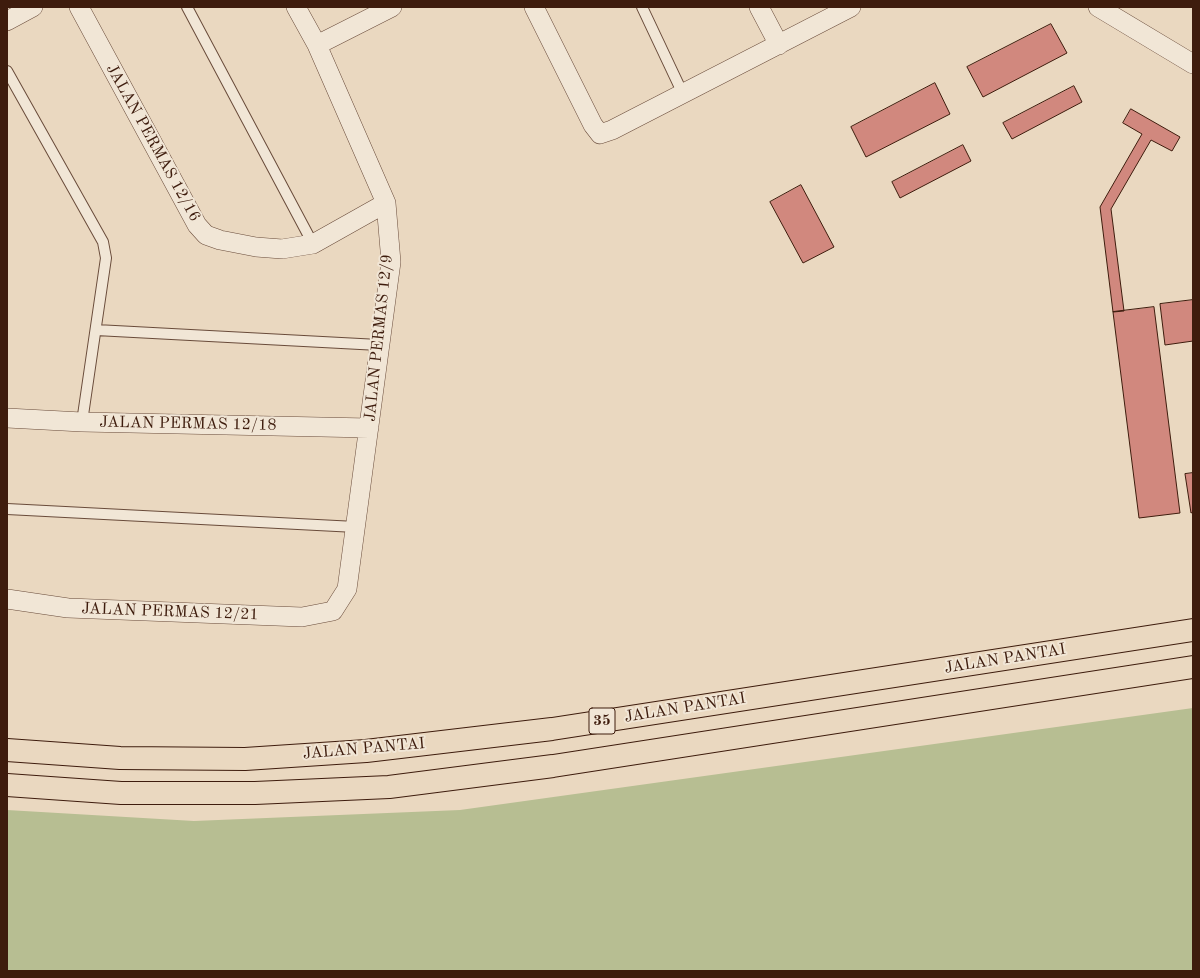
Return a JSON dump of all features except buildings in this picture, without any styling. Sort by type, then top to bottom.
[{"type":"highway","name":"JALAN PANTAI","points":[[7,750],[120,758],[237,759],[366,751],[552,729],[1193,630]]},
{"type":"highway","name":"35","points":[[7,785],[121,793],[255,794],[389,787],[553,766],[1193,667]]},
{"type":"street","points":[[7,21],[33,7]]},
{"type":"street","name":"JALAN PERMAS 12/16","points":[[79,7],[197,225],[206,235],[256,247],[282,250],[313,244],[386,203]]},
{"type":"street","name":"JALAN PERMAS 12/9","points":[[296,7],[317,45],[386,203],[391,262],[347,589],[333,611]]},
{"type":"street","points":[[317,45],[392,7]]},
{"type":"street","points":[[534,7],[593,125],[600,134],[612,130],[851,7]]},
{"type":"street","points":[[759,7],[779,45]]},
{"type":"street","points":[[1098,7],[1193,64]]},
{"type":"street","name":"JALAN PERMAS 12/18","points":[[7,418],[82,422],[369,428]]},
{"type":"street","name":"JALAN PERMAS 12/21","points":[[7,599],[68,608],[302,618],[333,611]]},
{"type":"lane","points":[[187,7],[313,244]]},
{"type":"lane","points":[[642,7],[683,94]]},
{"type":"lane","points":[[7,71],[103,242],[106,258],[82,422]]},
{"type":"lane","points":[[96,330],[380,345]]},
{"type":"lane","points":[[7,509],[356,527]]},
{"type":"green space","points":[[1193,708],[1193,971],[7,971],[7,810],[194,821],[460,810]]}]
